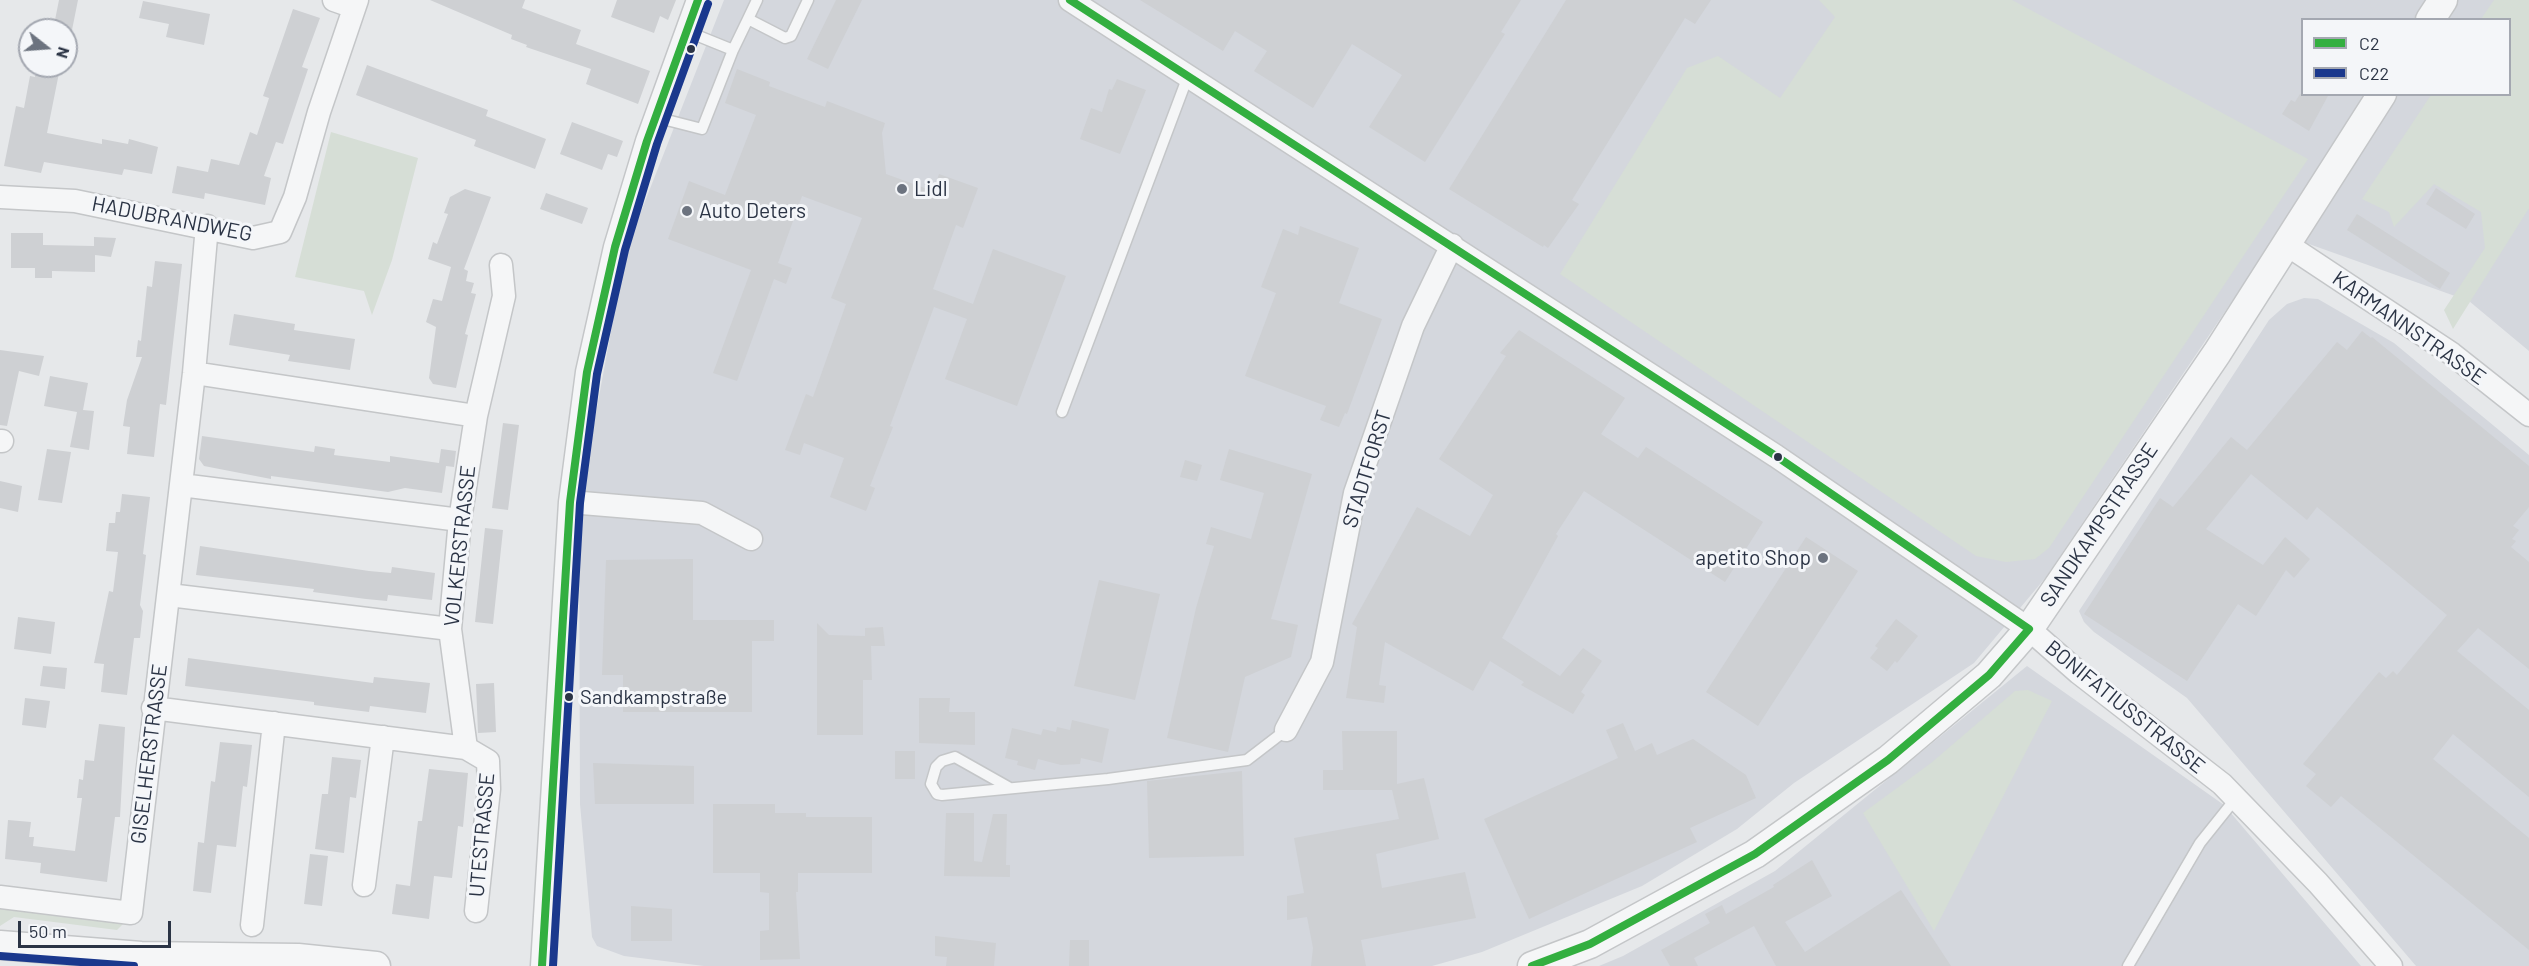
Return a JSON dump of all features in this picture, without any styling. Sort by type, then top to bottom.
[{"type":"street","points":[[542,966],[570,501],[587,372],[615,247],[655,117],[699,0]]},
{"type":"street","name":"BONIFATIUSSTRASSE","points":[[1070,0],[1776,456],[2029,629],[2236,798],[2319,883],[2391,966]]},
{"type":"street","points":[[2431,18],[2443,0]]},
{"type":"street","name":"HADUBRANDWEG","points":[[0,197],[75,201],[207,226],[253,238],[280,232],[295,197],[348,2]]},
{"type":"street","name":"SANDKAMPSTRASSE","points":[[1532,966],[1590,944],[1755,854],[1888,760],[1989,675],[2029,629],[2210,363],[2381,96]]},
{"type":"street","name":"GISELHERSTRASSE","points":[[0,897],[131,913],[153,708],[169,595],[194,373],[207,226]]},
{"type":"street","name":"KARMANNSTRASSE","points":[[2286,244],[2452,354],[2529,414]]},
{"type":"street","name":"STADTFORST","points":[[1286,730],[1322,662],[1355,493],[1413,326],[1452,245]]},
{"type":"street","name":"VOLKERSTRASSE","points":[[466,748],[450,629],[460,520],[476,416],[504,296],[501,265]]},
{"type":"street","points":[[194,373],[476,416]]},
{"type":"street","points":[[181,485],[460,520]]},
{"type":"street","points":[[570,501],[702,513],[751,539]]},
{"type":"street","points":[[169,595],[450,629]]},
{"type":"street","name":"UTESTRASSE","points":[[153,708],[466,748],[488,761],[489,789],[476,911]]},
{"type":"street","points":[[252,925],[274,723]]},
{"type":"street","points":[[364,885],[383,737]]},
{"type":"street","points":[[0,945],[141,956],[376,966]]},
{"type":"lane","points":[[655,117],[702,129],[733,50],[757,0]]},
{"type":"lane","points":[[748,19],[785,38],[791,36],[808,0]]},
{"type":"lane","points":[[686,31],[733,50]]},
{"type":"lane","points":[[1062,412],[1188,76]]},
{"type":"lane","points":[[1010,788],[955,757],[942,760],[933,773],[931,784],[937,794],[942,795],[1108,779],[1247,760],[1286,730]]},
{"type":"lane","points":[[2128,966],[2200,843],[2236,798]]},
{"type":"shaded area","points":[[724,0],[2529,0],[2529,351],[2469,301],[2278,233],[2046,577],[1974,663],[1794,783],[1737,829],[1642,886],[1482,952],[1432,966],[704,966],[624,956],[597,946],[592,937],[580,804],[579,505],[626,250]]},
{"type":"shaded area","points":[[1819,0],[2012,0],[2308,159],[2049,548],[2035,559],[2006,562],[1976,556],[1560,274],[1687,68],[1718,56],[1780,98],[1835,17]]},
{"type":"shaded area","points":[[2494,0],[2529,0],[2529,208],[2453,329],[2444,310],[2485,248],[2481,212],[2434,184],[2394,227],[2389,212],[2362,199],[2430,96],[2511,96],[2511,18],[2482,18]]},
{"type":"shaded area","points":[[331,132],[418,158],[392,260],[372,315],[364,291],[295,277]]},
{"type":"shaded area","points":[[2304,298],[2318,299],[2394,343],[2529,455],[2529,966],[2416,966],[2187,698],[2094,632],[2084,622],[2079,611],[2269,320],[2287,304]]},
{"type":"shaded area","points":[[2027,666],[2224,805],[2361,966],[1599,966],[1623,956],[1775,871]]},
{"type":"shaded area","points":[[2028,690],[2052,701],[1934,931],[1863,813],[1931,763],[2015,691]]},
{"type":"shaded area","points":[[0,902],[129,918],[117,930],[14,917],[0,926]]},
{"type":"building","points":[[59,0],[78,0],[74,18],[55,18]]},
{"type":"building","points":[[430,0],[525,0],[522,8],[581,30],[576,44],[650,71],[638,104],[586,84],[591,69],[526,47],[527,45],[511,39],[512,35]]},
{"type":"building","points":[[617,0],[676,0],[668,20],[660,16],[654,33],[611,17]]},
{"type":"building","points":[[836,0],[862,0],[828,69],[807,59]]},
{"type":"building","points":[[1140,0],[1521,0],[1501,32],[1505,34],[1425,162],[1369,127],[1402,75],[1352,44],[1313,108],[1254,71],[1267,51],[1235,31],[1223,51]]},
{"type":"building","points":[[1566,0],[1711,0],[1695,24],[1685,18],[1572,200],[1579,204],[1548,248],[1449,189]]},
{"type":"building","points":[[143,1],[210,14],[204,45],[166,37],[169,24],[139,18]]},
{"type":"building","points":[[293,9],[320,18],[302,67],[308,69],[283,144],[276,142],[264,176],[271,178],[265,205],[205,193],[204,199],[172,193],[177,166],[208,172],[211,159],[239,165],[250,132],[257,135],[269,98],[263,96]]},
{"type":"building","points":[[367,65],[488,110],[486,116],[546,139],[535,169],[474,146],[476,140],[356,95]]},
{"type":"building","points":[[737,69],[770,82],[769,86],[825,107],[827,101],[885,123],[882,133],[886,174],[933,191],[939,174],[978,188],[963,228],[956,225],[933,289],[973,304],[993,249],[1066,276],[1017,406],[945,379],[967,319],[934,307],[870,486],[875,488],[866,511],[830,497],[844,458],[804,443],[800,455],[785,450],[806,394],[813,397],[846,304],[831,298],[862,218],[802,196],[778,263],[792,268],[786,284],[774,279],[737,381],[713,373],[751,270],[668,239],[689,181],[725,195],[756,115],[725,103]]},
{"type":"building","points":[[30,78],[58,78],[47,133],[102,144],[102,139],[128,144],[129,139],[158,147],[152,174],[124,169],[122,175],[44,162],[41,173],[4,166],[16,106],[24,108]]},
{"type":"building","points":[[1117,79],[1146,90],[1120,154],[1080,139],[1091,108],[1102,112],[1109,89],[1112,90]]},
{"type":"building","points":[[2300,94],[2301,96],[2328,96],[2309,131],[2282,114],[2291,100],[2295,102]]},
{"type":"building","points":[[572,122],[623,141],[617,157],[608,154],[602,170],[560,154]]},
{"type":"building","points":[[2436,188],[2475,214],[2466,229],[2426,204]]},
{"type":"building","points":[[465,189],[491,197],[464,269],[468,271],[466,281],[474,283],[471,293],[476,294],[465,334],[468,335],[456,388],[433,384],[429,378],[436,327],[426,322],[433,299],[442,301],[451,267],[428,259],[433,242],[437,244],[448,214],[444,213],[450,197]]},
{"type":"building","points":[[546,193],[588,208],[582,224],[540,209]]},
{"type":"building","points":[[2357,214],[2450,273],[2440,289],[2347,230]]},
{"type":"building","points":[[1300,226],[1359,248],[1339,303],[1382,319],[1347,414],[1345,413],[1339,427],[1320,420],[1326,406],[1245,376],[1276,293],[1261,287],[1283,229],[1298,235]]},
{"type":"building","points":[[11,233],[43,233],[43,245],[94,246],[94,237],[116,238],[111,257],[95,255],[95,272],[52,271],[52,278],[35,278],[35,268],[11,268]]},
{"type":"building","points":[[155,261],[182,264],[166,405],[160,404],[154,457],[127,454],[130,427],[123,426],[127,400],[142,357],[136,357],[138,340],[141,341],[147,286],[152,287]]},
{"type":"building","points":[[234,314],[295,324],[294,330],[355,339],[350,370],[288,361],[290,355],[229,345]]},
{"type":"building","points":[[1519,330],[1625,398],[1601,434],[1638,458],[1646,447],[1763,522],[1725,582],[1584,491],[1556,534],[1558,536],[1502,638],[1560,676],[1583,648],[1602,661],[1581,692],[1585,695],[1573,714],[1521,685],[1524,682],[1490,661],[1473,691],[1385,642],[1379,685],[1386,686],[1384,703],[1346,698],[1357,627],[1352,624],[1417,507],[1470,536],[1493,495],[1439,459],[1506,356],[1500,353]]},
{"type":"building","points":[[2362,331],[2529,466],[2529,507],[2513,526],[2519,530],[2512,539],[2516,541],[2511,547],[2529,562],[2529,669],[2478,628],[2457,651],[2529,710],[2529,797],[2453,734],[2433,759],[2529,838],[2529,950],[2341,796],[2331,807],[2306,786],[2316,774],[2303,764],[2379,672],[2386,678],[2393,671],[2397,675],[2447,615],[2317,507],[2307,520],[2251,474],[2206,529],[2263,565],[2285,537],[2310,559],[2294,578],[2286,570],[2256,616],[2238,604],[2187,681],[2084,614],[2160,498],[2173,507],[2231,437],[2247,450],[2337,342],[2347,350]]},
{"type":"building","points":[[0,350],[44,356],[39,376],[19,371],[7,426],[0,425]]},
{"type":"building","points":[[50,376],[88,383],[83,410],[94,411],[89,450],[70,447],[77,412],[44,406]]},
{"type":"building","points":[[503,423],[519,425],[508,510],[492,508]]},
{"type":"building","points":[[202,436],[314,452],[315,446],[335,449],[334,455],[390,462],[390,456],[439,463],[441,449],[456,451],[454,467],[446,466],[442,493],[405,488],[388,492],[271,476],[271,479],[204,466],[199,459]]},
{"type":"building","points":[[47,449],[71,452],[62,503],[38,500]]},
{"type":"building","points":[[1229,449],[1312,474],[1271,619],[1298,625],[1291,657],[1245,677],[1228,752],[1167,738],[1196,608],[1214,546],[1206,544],[1211,527],[1251,539],[1264,493],[1220,480]]},
{"type":"building","points":[[1185,460],[1202,465],[1197,481],[1180,477]]},
{"type":"building","points":[[0,481],[22,486],[18,512],[0,508]]},
{"type":"building","points":[[122,494],[150,497],[143,554],[146,555],[140,605],[143,611],[140,638],[134,638],[127,695],[101,692],[104,664],[94,663],[109,591],[113,592],[118,552],[106,551],[109,523],[115,523],[116,512],[120,512]]},
{"type":"building","points":[[485,528],[503,530],[493,624],[475,622]]},
{"type":"building","points":[[1806,537],[1858,571],[1758,726],[1706,692]]},
{"type":"building","points":[[200,546],[369,571],[391,573],[392,567],[435,573],[432,600],[388,595],[387,601],[366,599],[313,592],[314,589],[196,575]]},
{"type":"building","points":[[693,559],[693,620],[774,620],[774,641],[752,641],[752,712],[623,712],[623,675],[602,675],[606,560]]},
{"type":"building","points":[[1099,580],[1160,594],[1135,700],[1074,686]]},
{"type":"building","points":[[18,617],[55,622],[51,654],[14,649]]},
{"type":"building","points":[[1896,619],[1918,636],[1897,663],[1895,661],[1887,671],[1870,658],[1878,648],[1875,646]]},
{"type":"building","points":[[817,623],[829,635],[865,636],[865,628],[883,627],[885,646],[871,646],[872,680],[863,680],[863,735],[817,735]]},
{"type":"building","points":[[188,658],[373,683],[374,677],[430,683],[426,713],[370,706],[369,712],[314,705],[314,702],[185,686]]},
{"type":"building","points":[[43,666],[67,668],[65,689],[40,686]]},
{"type":"building","points":[[494,683],[496,732],[478,733],[476,684]]},
{"type":"building","points":[[25,698],[50,701],[46,728],[22,725]]},
{"type":"building","points":[[919,698],[950,698],[949,712],[975,712],[975,745],[919,743]]},
{"type":"building","points":[[1072,720],[1109,729],[1102,763],[1081,758],[1080,764],[1061,765],[1038,759],[1035,770],[1017,765],[1018,761],[1005,758],[1012,728],[1041,735],[1043,729],[1056,732],[1057,727],[1070,730]]},
{"type":"building","points":[[1623,723],[1635,751],[1652,743],[1657,755],[1693,739],[1746,775],[1756,798],[1690,828],[1697,842],[1529,919],[1484,819],[1618,758],[1606,730]]},
{"type":"building","points":[[99,724],[125,727],[120,817],[115,817],[107,882],[40,873],[41,863],[5,859],[8,820],[31,822],[29,837],[34,837],[33,846],[75,851],[82,798],[77,798],[79,779],[83,780],[85,760],[94,761]]},
{"type":"building","points":[[1342,731],[1397,731],[1397,784],[1424,778],[1439,839],[1376,854],[1382,888],[1465,872],[1476,918],[1361,940],[1366,966],[1311,966],[1313,948],[1307,917],[1287,920],[1287,896],[1304,893],[1294,838],[1399,819],[1392,790],[1323,790],[1323,770],[1343,770]]},
{"type":"building","points":[[220,742],[252,745],[247,787],[243,786],[236,847],[217,845],[211,893],[193,891],[198,842],[204,843],[211,781],[215,782]]},
{"type":"building","points":[[895,751],[915,751],[915,779],[895,779]]},
{"type":"building","points":[[332,757],[361,760],[356,798],[350,797],[344,853],[315,849],[322,794],[328,794]]},
{"type":"building","points":[[593,763],[694,766],[694,804],[595,804]]},
{"type":"building","points":[[429,769],[468,773],[463,827],[458,826],[452,878],[434,876],[429,919],[392,914],[396,884],[410,886],[418,821],[422,821]]},
{"type":"building","points":[[1242,771],[1244,856],[1149,858],[1147,781]]},
{"type":"building","points":[[713,804],[775,804],[775,813],[806,813],[806,817],[872,817],[872,873],[798,873],[798,892],[796,892],[800,959],[760,960],[760,931],[769,930],[769,893],[760,892],[760,873],[713,873]]},
{"type":"building","points":[[946,813],[974,813],[974,861],[982,862],[993,814],[1007,814],[1006,865],[1010,865],[1010,877],[944,876]]},
{"type":"building","points":[[310,854],[328,856],[322,906],[304,904]]},
{"type":"building","points":[[1812,860],[1832,896],[1785,922],[1805,952],[1901,890],[1951,966],[1776,966],[1754,926],[1694,958],[1698,966],[1670,966],[1661,950],[1710,923],[1705,914],[1722,905],[1726,914],[1774,887],[1773,885]]},
{"type":"building","points":[[631,906],[672,909],[672,941],[631,941]]},
{"type":"building","points":[[935,936],[996,943],[994,966],[946,966],[947,957],[935,956]]},
{"type":"building","points":[[1070,940],[1089,940],[1089,966],[1069,966]]},
{"type":"transit line","name":"C2","points":[[542,966],[570,502],[587,372],[615,247],[647,141],[698,0]]},
{"type":"transit line","name":"C2","points":[[1070,0],[1776,456],[2029,629]]},
{"type":"transit line","name":"C22","points":[[553,966],[580,503],[597,374],[625,250],[657,144],[708,4]]},
{"type":"transit line","name":"C2","points":[[1532,966],[1590,944],[1755,854],[1888,760],[1989,675],[2029,629]]},
{"type":"transit line","name":"C22","points":[[0,956],[134,966]]},
{"type":"place","name":"Lidl","points":[[902,189]]},
{"type":"place","name":"Auto Deters","points":[[687,211]]},
{"type":"place","name":"apetito Shop","points":[[1823,558]]},
{"type":"place","name":"Sandkampstraße","points":[[569,697]]}]
